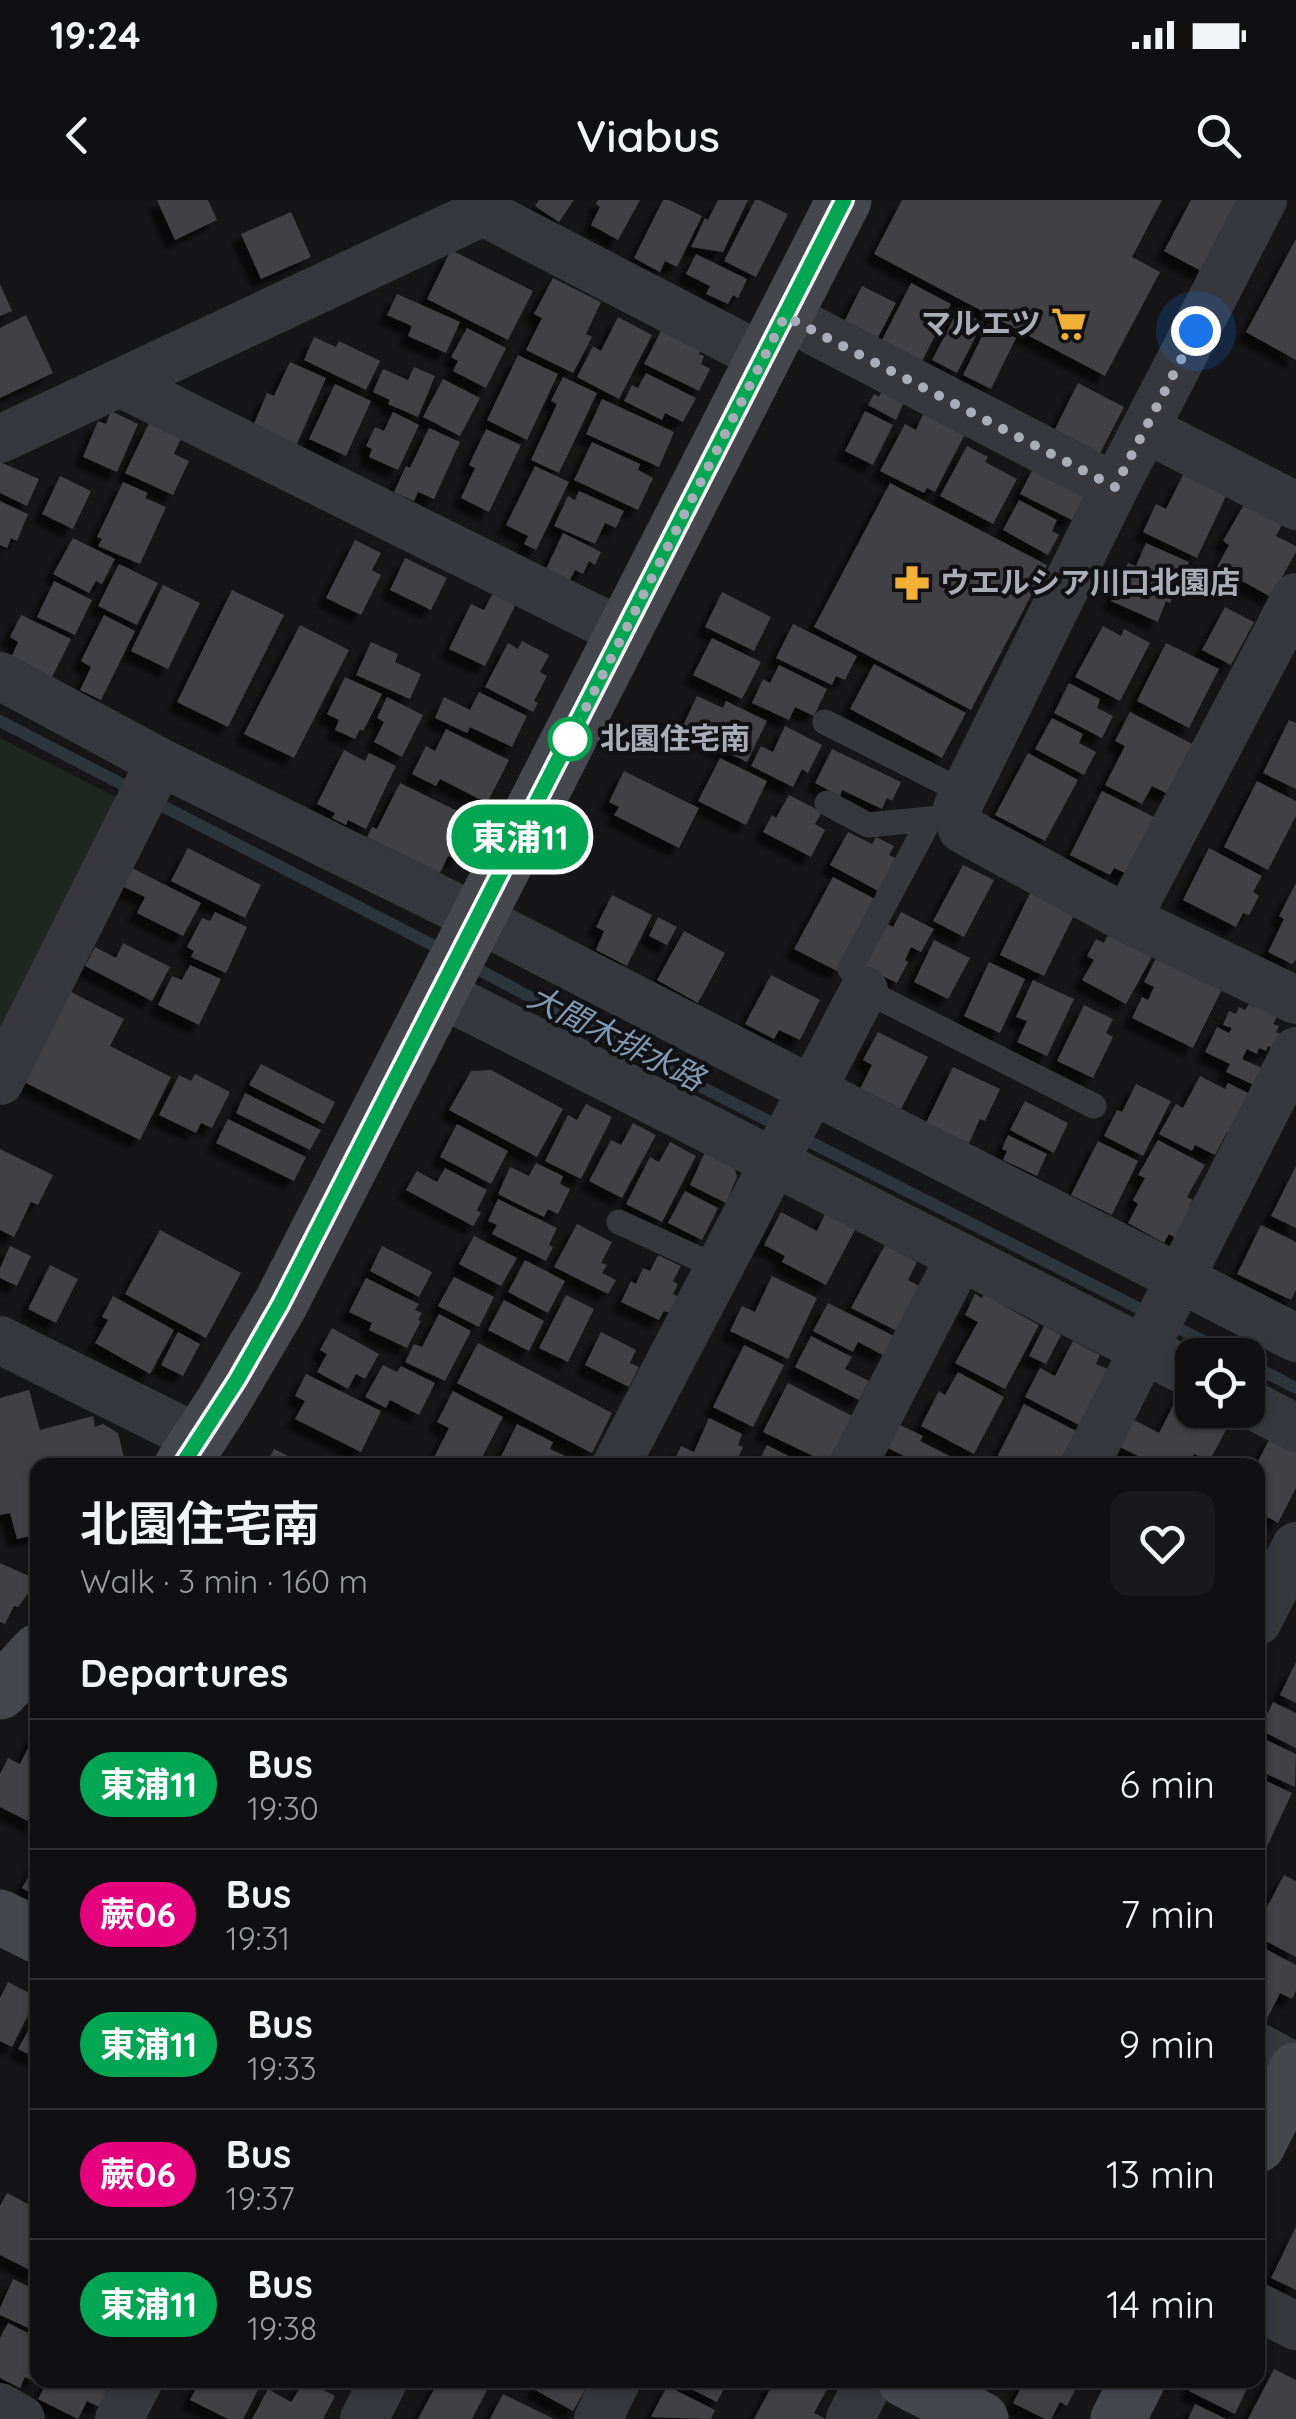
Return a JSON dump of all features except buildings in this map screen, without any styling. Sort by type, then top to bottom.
[{"type":"street","points":[[0,1340],[190,1452],[281,1303],[844,200]]},
{"type":"street","points":[[1263,200],[951,810],[962,829],[1128,918],[1296,1000]]},
{"type":"street","points":[[0,439],[483,212],[1115,487]]},
{"type":"street","points":[[120,383],[624,633]]},
{"type":"street","points":[[1146,429],[1296,506]]},
{"type":"street","points":[[1128,918],[1296,597]]},
{"type":"street","points":[[0,676],[149,785],[459,957],[774,1161],[1175,1365]]},
{"type":"street","points":[[0,1081],[149,785]]},
{"type":"street","points":[[459,957],[812,1089],[1296,1338]]},
{"type":"street","points":[[620,1458],[864,990]]},
{"type":"street","points":[[1089,1458],[1296,1051]]},
{"type":"street","points":[[857,1458],[960,1257]]},
{"type":"street","points":[[1265,1412],[1296,1428]]},
{"type":"street","points":[[1265,1607],[1296,1546]]},
{"type":"street","points":[[0,1692],[30,1660]]},
{"type":"street","points":[[1265,2051],[1296,2068],[1265,2132]]},
{"type":"street","points":[[1265,2310],[1296,2326]]},
{"type":"street","points":[[119,2419],[135,2388]]},
{"type":"street","points":[[364,2419],[380,2388]]},
{"type":"street","points":[[598,2419],[614,2388]]},
{"type":"street","points":[[850,2419],[866,2388]]},
{"type":"street","points":[[921,2388],[981,2419]]},
{"type":"street","points":[[1118,2419],[1134,2388]]},
{"type":"street","points":[[0,2408],[21,2419]]},
{"type":"lane","points":[[825,722],[951,810]]},
{"type":"lane","points":[[827,804],[868,824],[951,810]]},
{"type":"lane","points":[[951,810],[850,968],[864,990],[1094,1106]]},
{"type":"lane","points":[[619,1222],[719,1268]]},
{"type":"shaded area","points":[[0,738],[120,799],[0,1033]]},
{"type":"waterway","name":"大間木排水路","points":[[0,721],[135,791]]},
{"type":"waterway","name":"大間木排水路","points":[[153,801],[446,952]]},
{"type":"waterway","name":"大間木排水路","points":[[468,964],[662,1067],[1197,1338]]},
{"type":"waterway","name":"大間木排水路","points":[[1265,1372],[1296,1388]]},
{"type":"bus line","name":"東浦11","points":[[187,1458],[281,1303],[844,200]]},
{"type":"place","name":"マルエツ","points":[[1069,324]]},
{"type":"place","name":"ウエルシア川口北園店","points":[[912,583]]},
{"type":"place","name":"北園住宅南","points":[[570,739]]},
{"type":"route","points":[[570,739],[785,316],[1115,487],[1196,331]]}]
